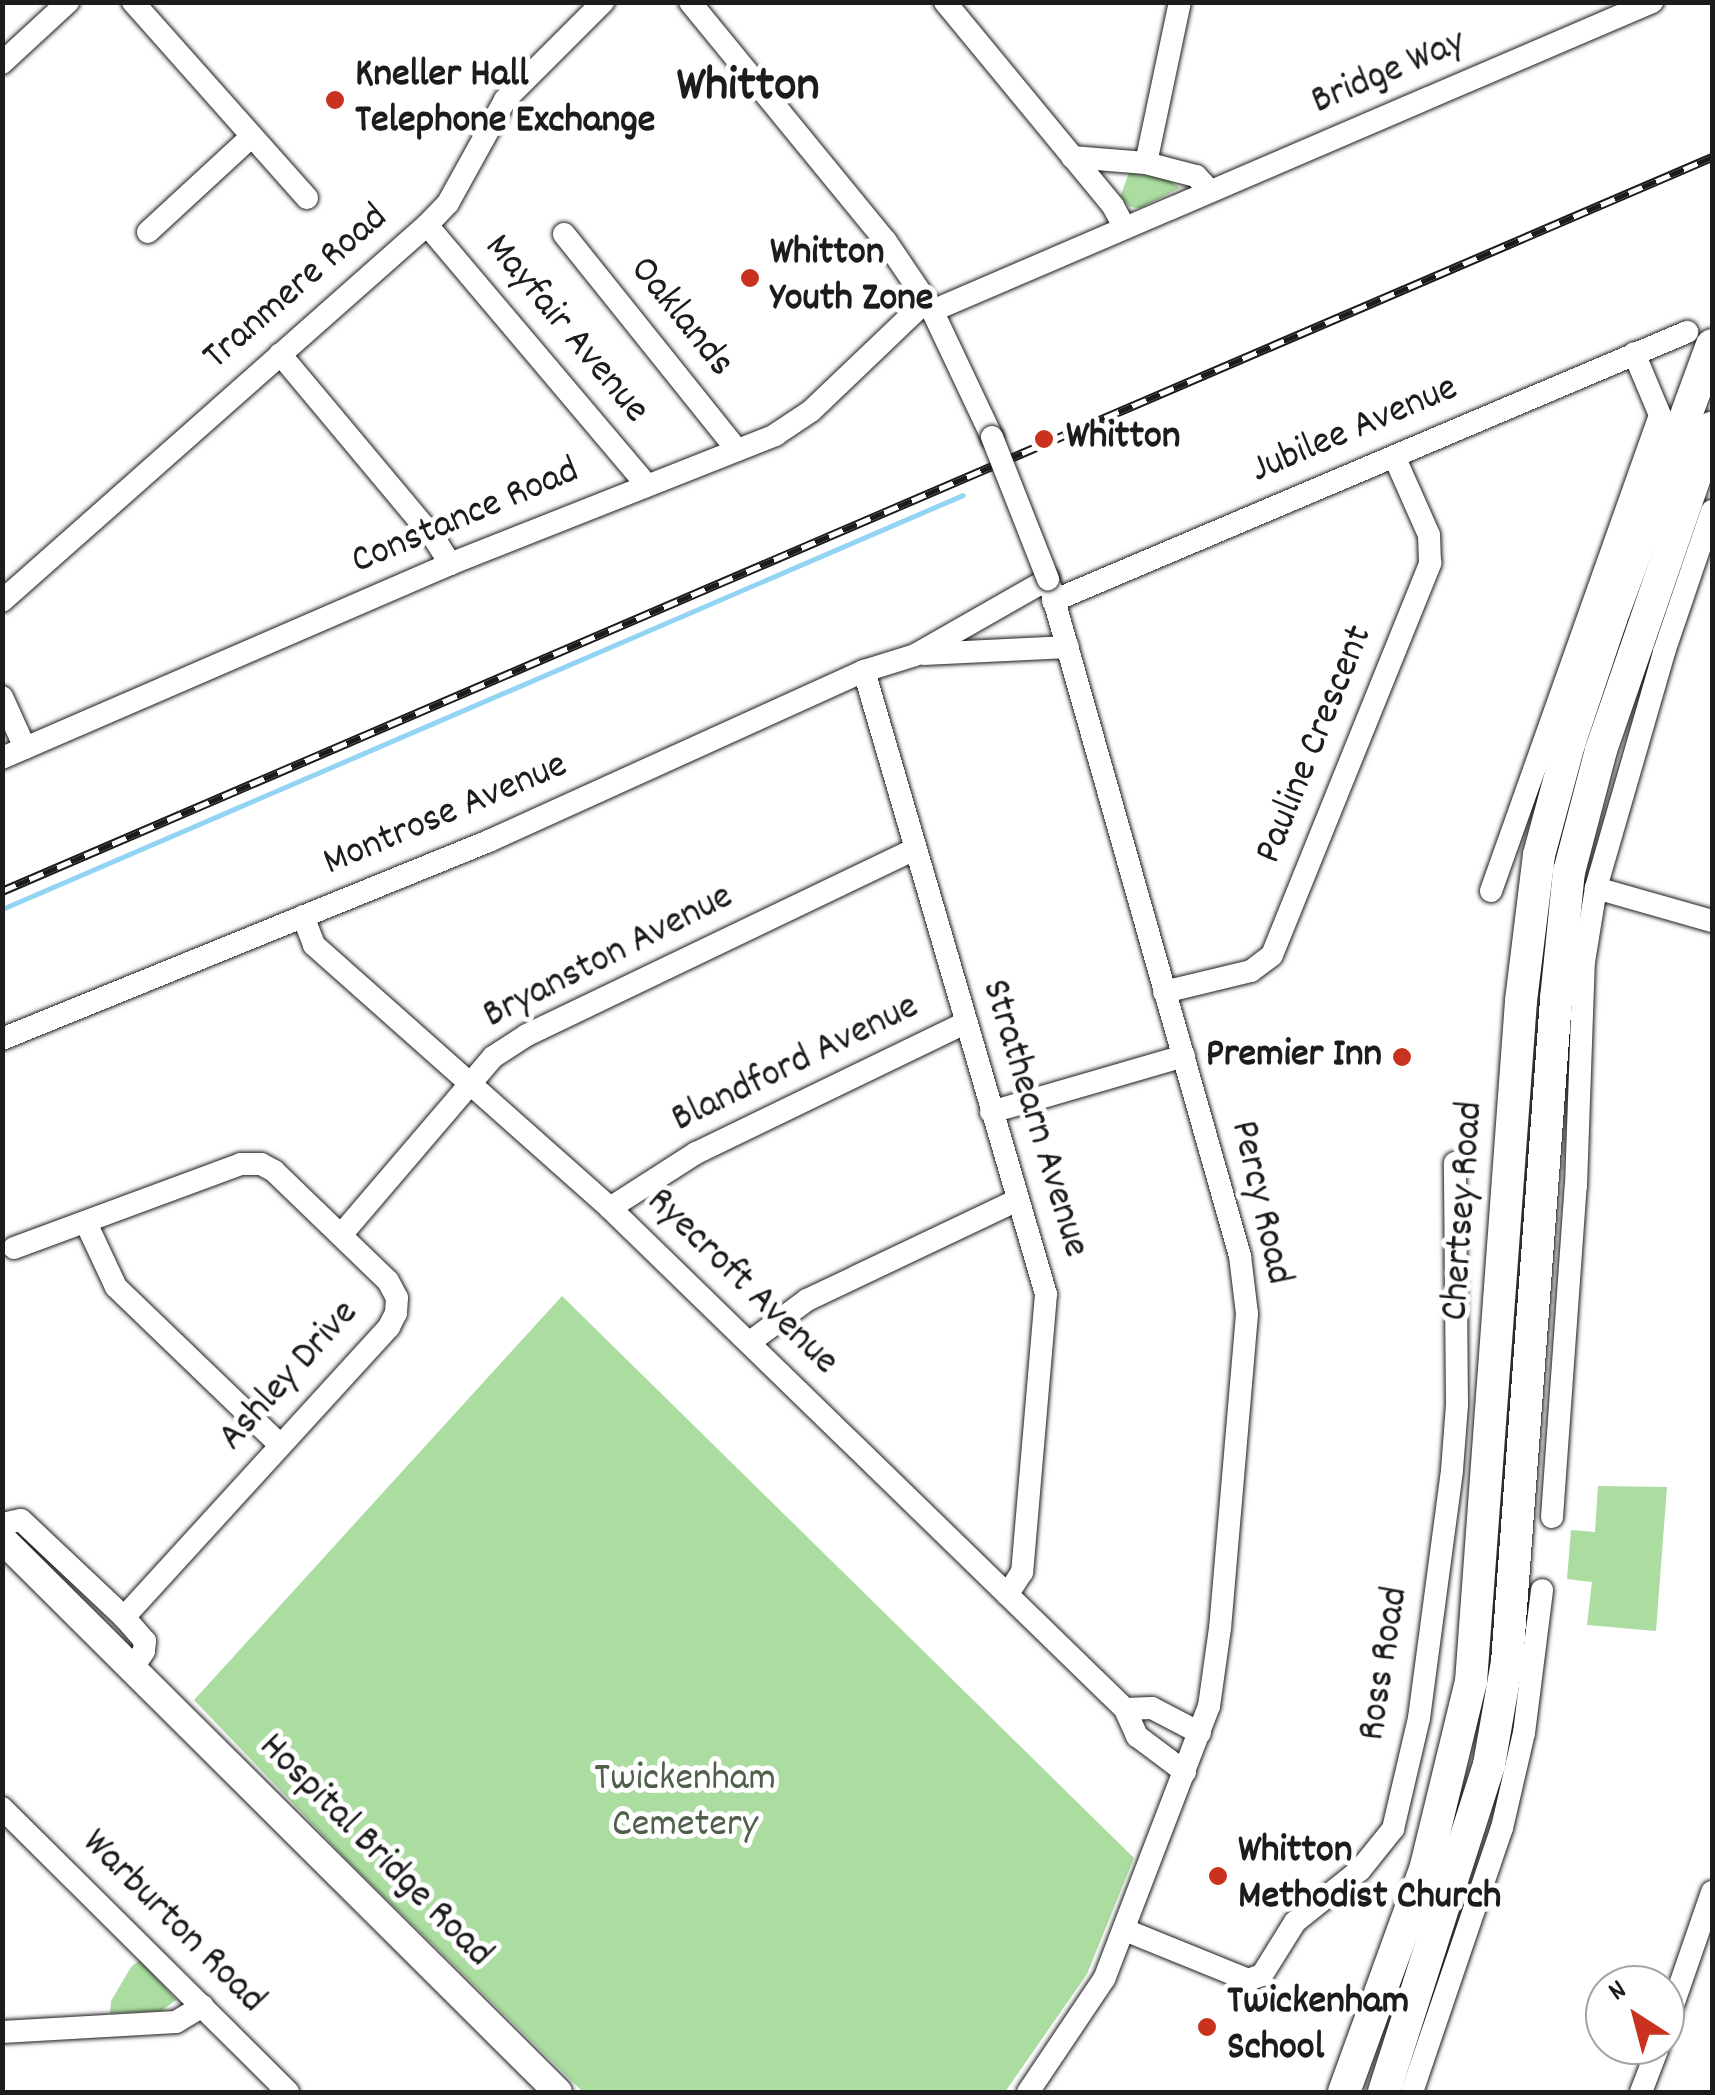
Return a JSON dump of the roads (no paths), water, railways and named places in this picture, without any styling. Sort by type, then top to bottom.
[{"type":"highway","name":"Chertsey Road","points":[[1344,2092],[1425,1870],[1471,1682],[1522,1001],[1539,855],[1700,339]]},
{"type":"highway","name":"Chertsey Road","points":[[1384,2092],[1489,1764],[1507,1662],[1553,1037],[1570,872],[1601,750],[1652,648],[1712,428]]},
{"type":"main road","name":"Hospital Bridge Road","points":[[2,1539],[558,2092]]},
{"type":"street","points":[[2,63],[68,2]]},
{"type":"street","points":[[132,2],[307,198]]},
{"type":"street","name":"Tranmere Road","points":[[2,601],[428,225],[448,202],[505,100],[603,2]]},
{"type":"street","name":"Percy Road","points":[[690,2],[886,240],[929,306],[992,438],[1051,590],[1240,1256],[1247,1314],[1216,1662],[1200,1733],[1124,1930],[1090,2002],[1028,2092]]},
{"type":"street","points":[[945,2],[1124,227]]},
{"type":"street","points":[[1146,163],[1180,2]]},
{"type":"street","name":"Bridge Way","points":[[929,306],[1652,2]]},
{"type":"street","points":[[148,232],[250,138]]},
{"type":"street","points":[[1072,157],[1146,163],[1196,176],[1210,191]]},
{"type":"street","name":"Mayfair Avenue","points":[[428,225],[644,484]]},
{"type":"street","name":"Oaklands","points":[[564,234],[737,450]]},
{"type":"street","name":"Constance Road","points":[[14,753],[450,564],[775,435],[811,412],[929,306]]},
{"type":"street","name":"Jubilee Avenue","points":[[1051,590],[1394,456],[1634,353],[1700,339]]},
{"type":"street","points":[[1491,892],[1660,415],[1634,353]]},
{"type":"street","points":[[280,354],[434,538],[450,564]]},
{"type":"street","name":"Pauline Crescent","points":[[1164,992],[1251,971],[1272,955],[1430,563],[1429,535],[1394,456]]},
{"type":"street","name":"Chertsey Road","points":[[1552,1517],[1576,1186],[1584,962],[1596,888],[1652,648],[1712,511]]},
{"type":"street","name":"Montrose Avenue","points":[[2,1039],[506,834],[864,671],[916,655],[1051,590]]},
{"type":"street","name":"Montrose Avenue","points":[[916,655],[1068,647]]},
{"type":"street","name":"Strathearn Avenue","points":[[864,671],[1046,1294],[1022,1572],[1007,1595]]},
{"type":"street","points":[[2,697],[14,753]]},
{"type":"street","name":"Bryanston Avenue","points":[[341,1235],[469,1081],[527,1035],[915,848]]},
{"type":"street","points":[[1596,888],[1712,922]]},
{"type":"street","name":"Ryecroft Avenue","points":[[304,916],[314,945],[610,1208],[1125,1709],[1137,1736],[1185,1772]]},
{"type":"street","name":"Blandford Avenue","points":[[610,1208],[696,1152],[965,1024]]},
{"type":"street","points":[[991,1112],[1184,1056]]},
{"type":"street","name":"Ross Road","points":[[1124,1930],[1248,1980],[1262,1975],[1296,1922],[1360,1870],[1393,1829],[1419,1718],[1452,1470],[1457,1406],[1455,1163]]},
{"type":"street","name":"Ashley Drive","points":[[14,1248],[241,1164],[261,1164],[274,1170],[388,1281],[397,1298],[396,1313],[124,1617]]},
{"type":"street","points":[[750,1342],[808,1300],[1018,1200]]},
{"type":"street","points":[[87,1224],[116,1287],[280,1444]]},
{"type":"street","points":[[2,1524],[21,1520],[124,1617],[145,1641],[144,1651],[131,1670]]},
{"type":"street","points":[[1412,2092],[1502,1828],[1524,1733],[1542,1590]]},
{"type":"street","points":[[1125,1709],[1152,1708],[1200,1733]]},
{"type":"street","name":"Warburton Road","points":[[3,1808],[288,2092]]},
{"type":"street","points":[[1685,1970],[1712,1892]]},
{"type":"street","points":[[2,2032],[176,2022],[202,2006]]},
{"type":"street","points":[[1641,2092],[1651,2065]]},
{"type":"waterway","points":[[2,909],[963,495]]},
{"type":"railway","points":[[2,891],[1712,157]]},
{"type":"place","name":"Kneller Hall Telephone Exchange","points":[[335,100]]},
{"type":"place","name":"Whitton Youth Zone","points":[[750,278]]},
{"type":"place","name":"Whitton","points":[[1044,439]]},
{"type":"place","name":"Premier Inn","points":[[1402,1057]]},
{"type":"place","name":"Whitton Methodist Church","points":[[1218,1876]]},
{"type":"place","name":"Twickenham School","points":[[1207,2027]]},
{"type":"district","name":"Whitton","points":[[748,89]]},
{"type":"park label","name":"Twickenham Cemetery","points":[[685,1804]]}]
